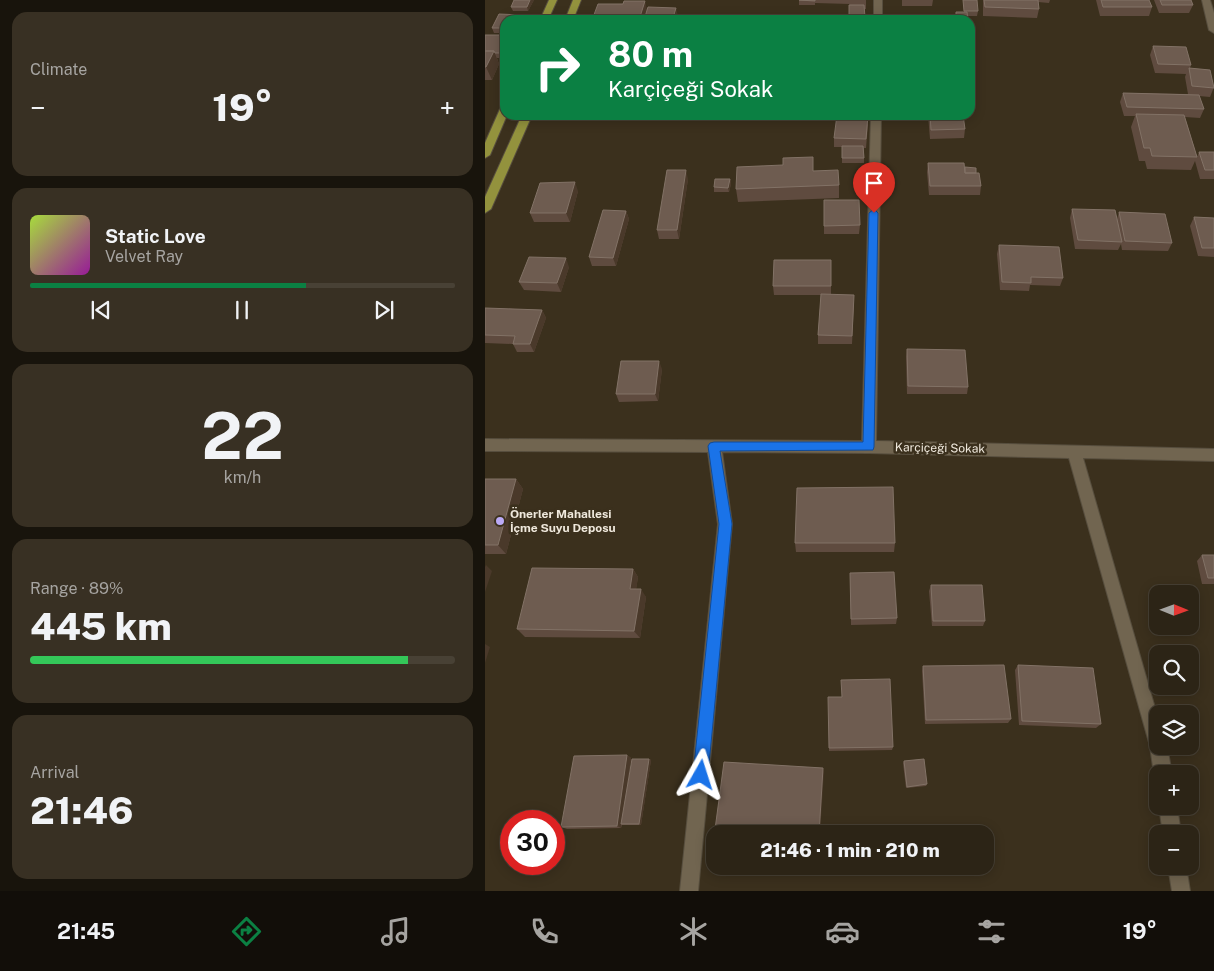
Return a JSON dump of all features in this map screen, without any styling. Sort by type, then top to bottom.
[{"type":"main road","points":[[546,15],[553,0]]},
{"type":"main road","points":[[571,15],[577,0]]},
{"type":"main road","points":[[485,155],[500,120]]},
{"type":"main road","points":[[485,209],[525,120]]},
{"type":"street","points":[[878,0],[878,15]]},
{"type":"street","points":[[1206,0],[1214,30]]},
{"type":"street","points":[[869,447],[876,120]]},
{"type":"street","name":"Karçiçeği Sokak","points":[[485,445],[869,447],[1214,454]]},
{"type":"street","points":[[689,891],[725,524],[714,446]]},
{"type":"street","points":[[1074,452],[1149,714]]},
{"type":"street","points":[[1178,875],[1181,891]]},
{"type":"building","points":[[514,0],[530,0],[527,7],[511,7]]},
{"type":"building","points":[[963,0],[977,0],[978,11],[964,11]]},
{"type":"building","points":[[984,0],[1038,0],[1039,9],[985,7]]},
{"type":"building","points":[[1101,0],[1149,0],[1152,7],[1103,7]]},
{"type":"building","points":[[1160,0],[1191,0],[1193,5],[1162,5]]},
{"type":"building","points":[[624,1],[645,1],[641,15],[594,15],[598,4],[623,4]]},
{"type":"building","points":[[849,5],[864,5],[865,15],[849,15]]},
{"type":"building","points":[[648,7],[676,8],[674,15],[646,15]]},
{"type":"building","points":[[956,12],[967,12],[967,15],[956,15]]},
{"type":"building","points":[[499,14],[522,15],[500,15],[500,28],[492,28]]},
{"type":"building","points":[[485,35],[500,35],[500,53],[485,51]]},
{"type":"building","points":[[1153,46],[1186,47],[1191,65],[1158,64]]},
{"type":"building","points":[[485,51],[494,51],[486,67],[485,67]]},
{"type":"building","points":[[1189,68],[1210,70],[1214,88],[1192,86]]},
{"type":"building","points":[[1123,93],[1199,95],[1204,109],[1127,107]]},
{"type":"building","points":[[1136,114],[1184,115],[1197,157],[1152,156],[1150,148],[1144,148]]},
{"type":"building","points":[[836,120],[868,120],[866,139],[834,138]]},
{"type":"building","points":[[930,120],[964,120],[965,129],[931,130]]},
{"type":"building","points":[[842,146],[863,146],[864,158],[842,158]]},
{"type":"building","points":[[1199,152],[1214,152],[1214,170],[1205,170]]},
{"type":"building","points":[[813,157],[813,171],[838,170],[839,185],[736,189],[737,167],[783,165],[783,158]]},
{"type":"building","points":[[928,163],[964,163],[965,173],[979,173],[981,186],[930,186]]},
{"type":"building","points":[[965,167],[976,168],[976,173],[965,173]]},
{"type":"building","points":[[667,170],[686,170],[677,230],[657,230]]},
{"type":"building","points":[[715,179],[730,179],[728,188],[714,187]]},
{"type":"building","points":[[575,182],[566,213],[530,213],[540,183]]},
{"type":"building","points":[[824,200],[859,200],[860,225],[824,226]]},
{"type":"building","points":[[1072,209],[1115,210],[1122,242],[1078,240]]},
{"type":"building","points":[[603,210],[626,211],[613,258],[589,257]]},
{"type":"building","points":[[1119,212],[1165,214],[1172,243],[1125,241]]},
{"type":"building","points":[[1194,217],[1214,218],[1214,248],[1202,248]]},
{"type":"building","points":[[999,245],[1059,247],[1063,278],[1031,277],[1031,283],[1002,282]]},
{"type":"building","points":[[529,257],[566,258],[557,283],[519,282]]},
{"type":"building","points":[[774,260],[831,260],[831,286],[773,286]]},
{"type":"building","points":[[821,294],[854,295],[852,336],[818,335]]},
{"type":"building","points":[[485,308],[542,310],[530,344],[513,344],[515,336],[485,335]]},
{"type":"building","points":[[907,349],[965,350],[968,387],[908,386]]},
{"type":"building","points":[[621,361],[659,361],[655,394],[616,394]]},
{"type":"building","name":"Önerler Mahallesi İçme Suyu Deposu","points":[[485,479],[516,479],[498,545],[485,545]]},
{"type":"building","points":[[893,487],[895,543],[795,543],[797,488]]},
{"type":"building","points":[[1202,555],[1214,555],[1214,578],[1208,578]]},
{"type":"building","points":[[532,568],[633,569],[630,589],[641,589],[634,631],[517,629]]},
{"type":"building","points":[[894,572],[897,618],[851,619],[850,573]]},
{"type":"building","points":[[931,585],[982,585],[985,621],[933,621]]},
{"type":"building","points":[[1004,665],[1011,719],[926,720],[923,666]]},
{"type":"building","points":[[1018,665],[1093,668],[1101,724],[1022,721]]},
{"type":"building","points":[[890,679],[893,747],[829,748],[828,697],[842,697],[841,680]]},
{"type":"building","points":[[627,755],[617,826],[565,827],[564,810],[574,756]]},
{"type":"building","points":[[632,759],[649,759],[639,824],[621,824]]},
{"type":"building","points":[[924,759],[927,784],[907,787],[904,761]]},
{"type":"building","points":[[724,762],[823,768],[820,825],[716,825]]},
{"type":"place","name":"Önerler Mahallesi İçme Suyu Deposu","points":[[500,521]]},
{"type":"route","points":[[701,775],[725,524],[714,446],[869,447],[874,213]]}]
